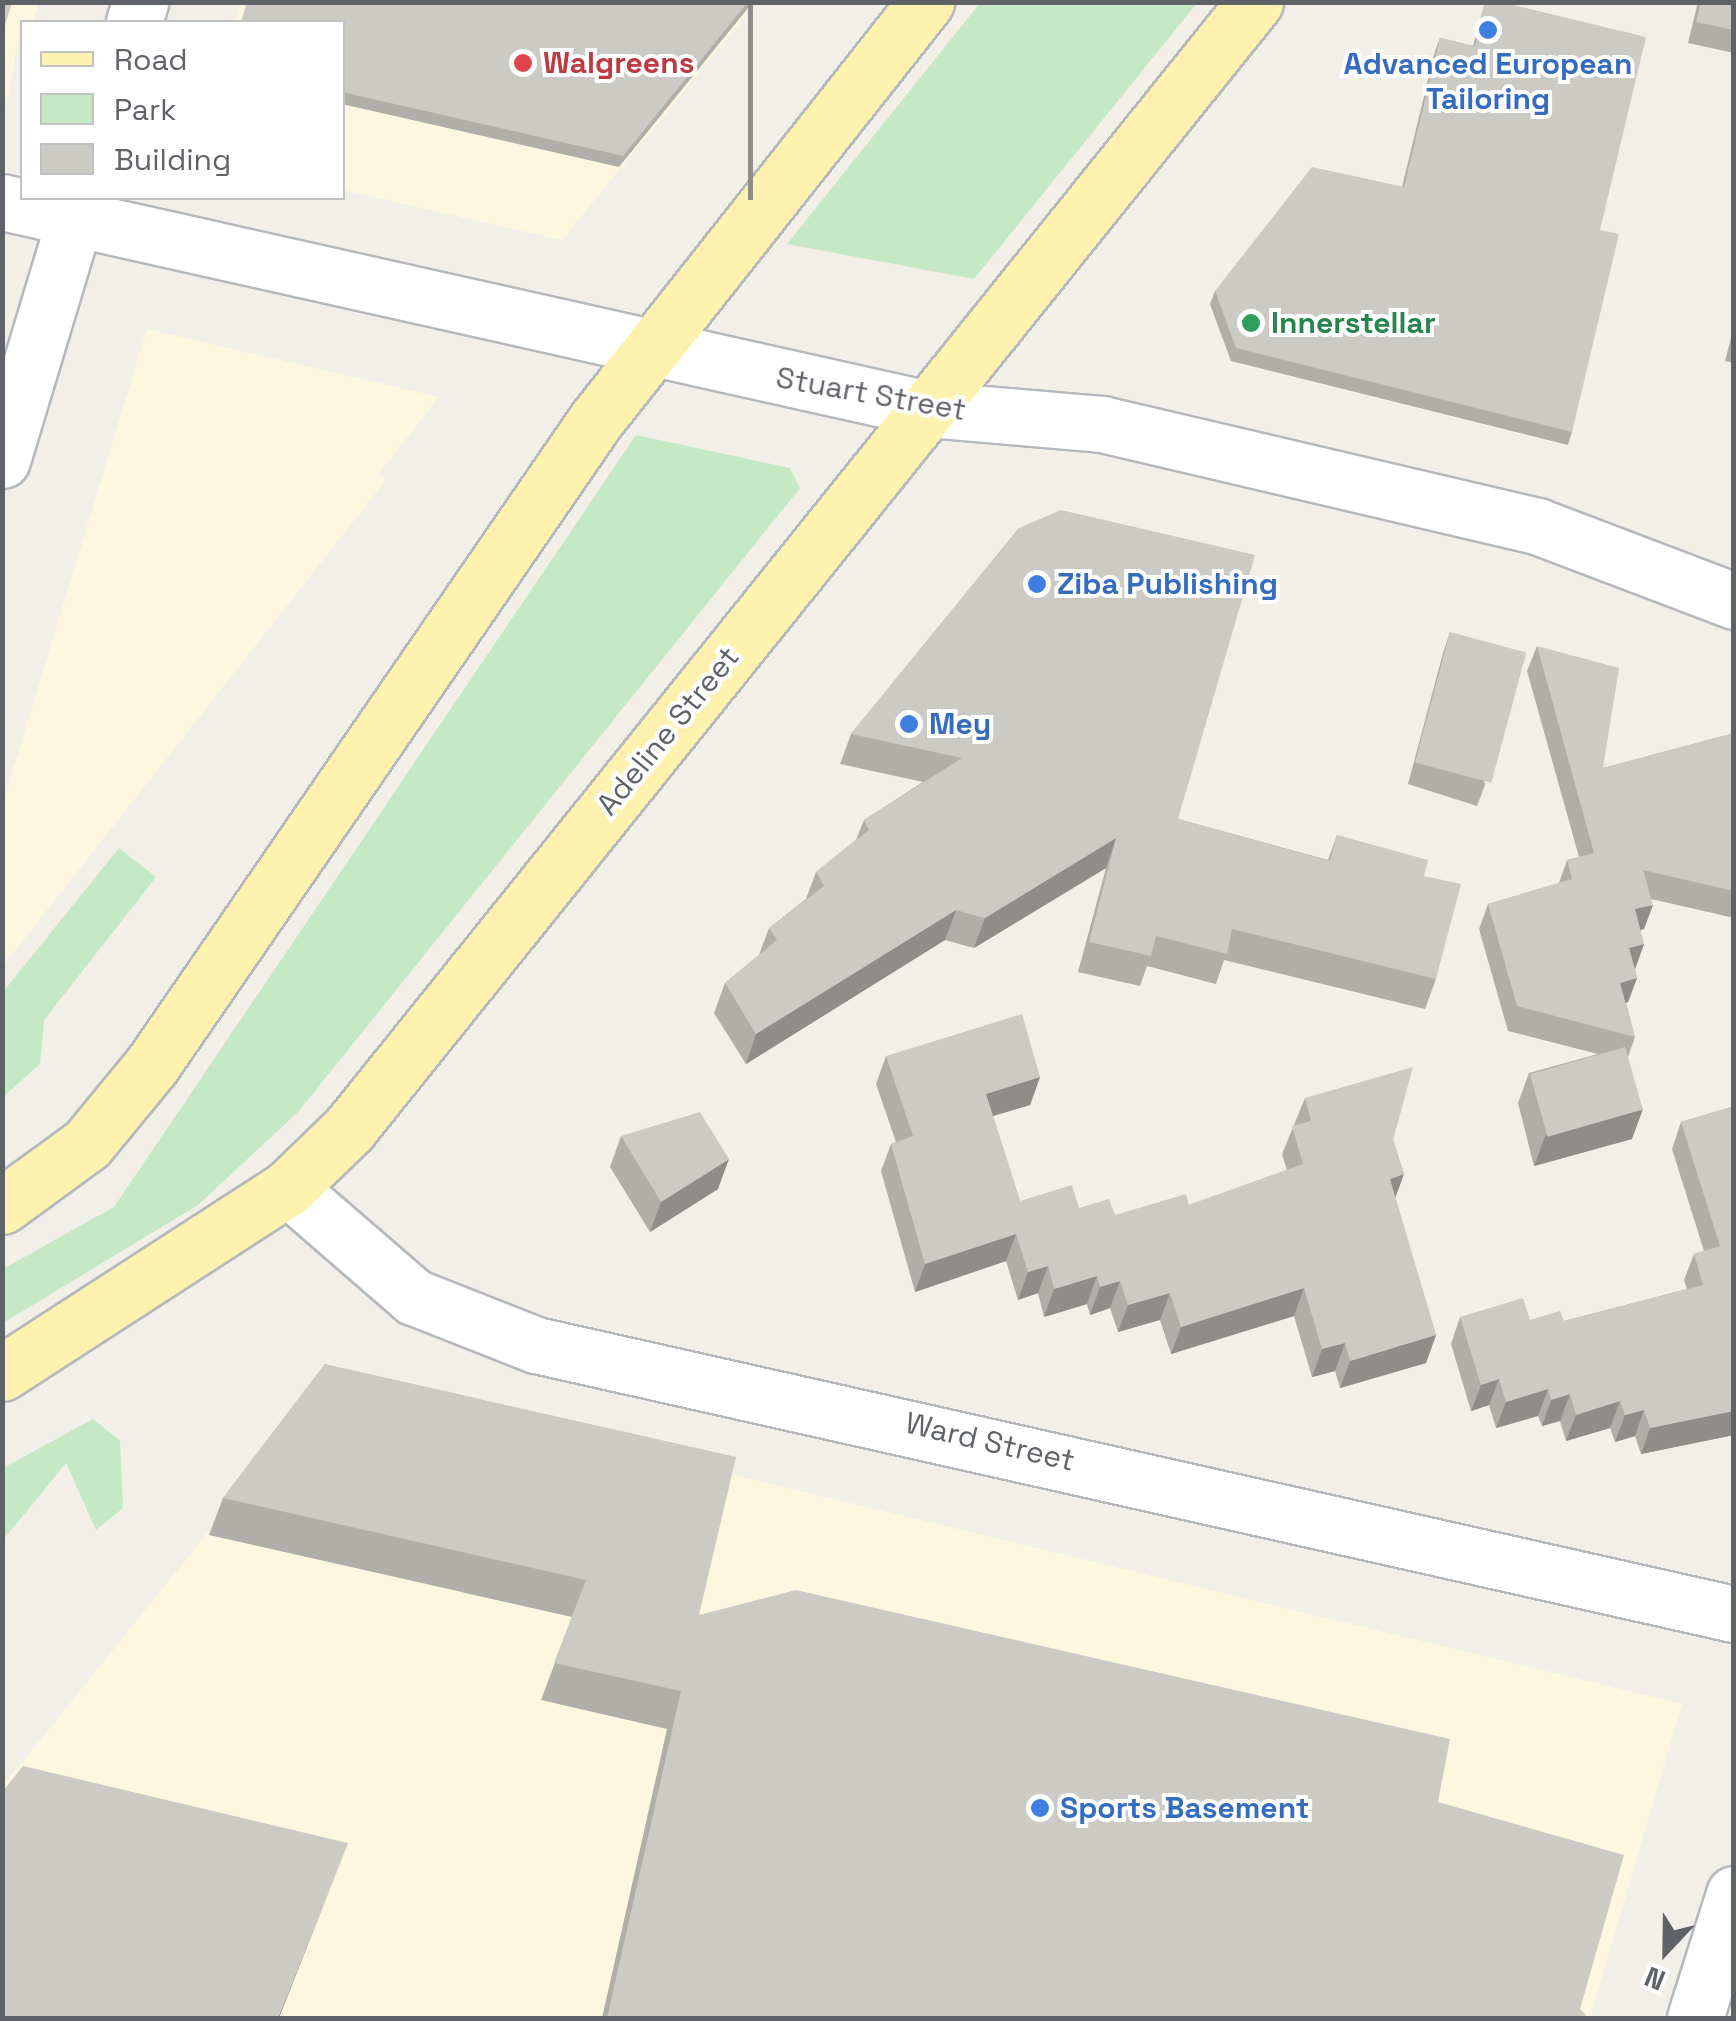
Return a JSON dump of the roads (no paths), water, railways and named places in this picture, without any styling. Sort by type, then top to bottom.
[{"type":"main road","points":[[2,1206],[87,1144],[152,1065],[648,351],[926,2]]},
{"type":"main road","name":"Adeline Street","points":[[2,1373],[288,1188],[379,1092],[1255,2]]},
{"type":"street","name":"Stuart Street","points":[[2,202],[78,208],[648,351],[928,409],[1077,419],[1537,526],[1734,601]]},
{"type":"street","points":[[2,460],[78,208]]},
{"type":"street","name":"Ward Street","points":[[288,1188],[414,1297],[536,1345],[1734,1614]]},
{"type":"street","points":[[1695,2018],[1734,1894]]},
{"type":"place","name":"Advanced European Tailoring","points":[[1488,30]]},
{"type":"place","name":"Walgreens","points":[[523,63]]},
{"type":"place","name":"Innerstellar","points":[[1251,323]]},
{"type":"place","name":"Ziba Publishing","points":[[1037,584]]},
{"type":"place","name":"Mey","points":[[909,724]]},
{"type":"place","name":"Sports Basement","points":[[1040,1808]]}]
